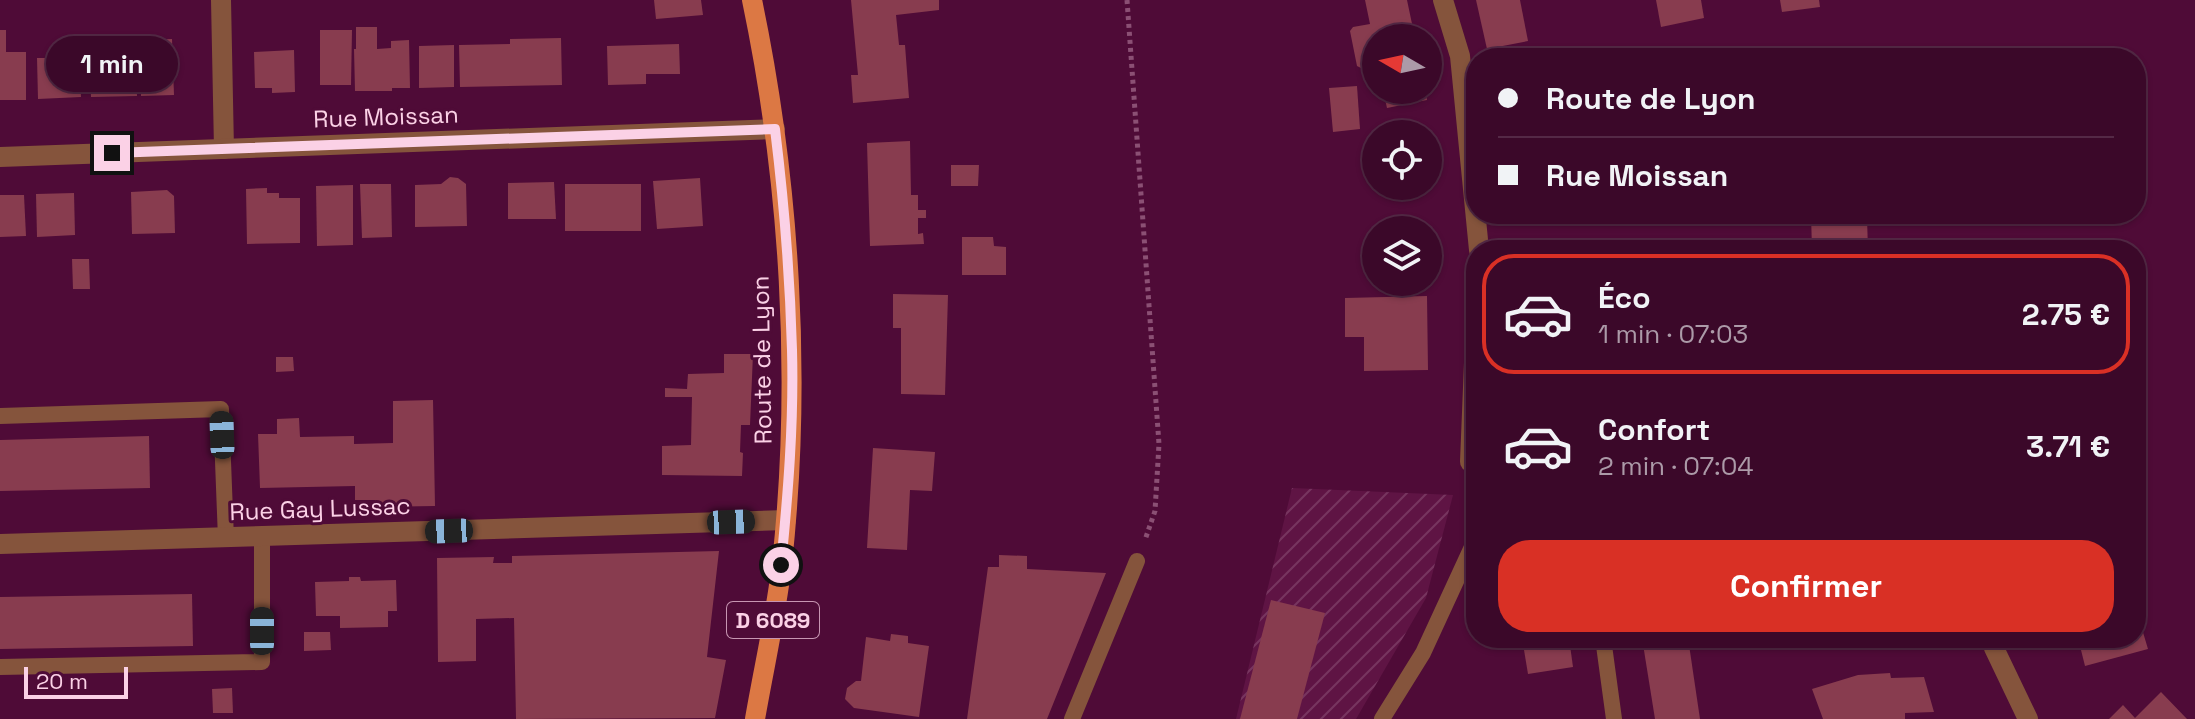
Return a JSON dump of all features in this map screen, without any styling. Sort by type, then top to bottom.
[{"type":"main road","name":"Route de Lyon","points":[[752,0],[766,66],[781,177],[792,350],[786,520],[774,615],[755,719]]},
{"type":"street","points":[[221,0],[224,149]]},
{"type":"street","points":[[1443,0],[1460,56],[1466,117]]},
{"type":"street","name":"Rue Moissan","points":[[0,157],[775,129]]},
{"type":"street","name":"Rue Gay Lussac","points":[[0,544],[786,520]]},
{"type":"street","points":[[1994,648],[2028,719]]},
{"type":"lane","points":[[0,416],[221,409],[226,539]]},
{"type":"lane","points":[[0,667],[262,662],[262,537]]},
{"type":"lane","points":[[1382,719],[1423,653],[1466,560]]},
{"type":"lane","points":[[1072,719],[1137,561]]},
{"type":"lane","points":[[1604,648],[1614,719]]},
{"type":"path","points":[[1127,0],[1159,444],[1155,511],[1137,561]]},
{"type":"shaded area","points":[[1292,488],[1453,495],[1426,598],[1356,719],[1236,719]]},
{"type":"building","points":[[654,0],[701,0],[703,15],[656,19]]},
{"type":"building","points":[[851,0],[939,0],[939,10],[896,15],[899,45],[905,45],[909,98],[853,103],[851,75],[858,75]]},
{"type":"building","points":[[1365,0],[1407,0],[1412,24],[1370,24]]},
{"type":"building","points":[[1476,0],[1520,0],[1528,41],[1487,48]]},
{"type":"building","points":[[1656,0],[1701,0],[1704,18],[1661,27]]},
{"type":"building","points":[[1780,0],[1819,0],[1820,7],[1782,12]]},
{"type":"building","points":[[1362,25],[1362,68],[1357,66],[1350,31]]},
{"type":"building","points":[[356,27],[377,27],[377,49],[391,48],[391,41],[409,40],[410,88],[355,91]]},
{"type":"building","points":[[0,30],[6,30],[6,52],[26,52],[26,100],[0,100]]},
{"type":"building","points":[[320,30],[352,30],[351,85],[320,85]]},
{"type":"building","points":[[561,38],[562,85],[460,87],[459,45],[510,44],[510,39]]},
{"type":"building","points":[[172,39],[174,95],[141,96],[140,40]]},
{"type":"building","points":[[679,44],[680,74],[646,74],[646,84],[608,85],[607,46]]},
{"type":"building","points":[[454,45],[454,87],[419,88],[419,46]]},
{"type":"building","points":[[294,50],[295,92],[272,93],[272,88],[255,88],[254,52]]},
{"type":"building","points":[[136,56],[137,96],[91,97],[93,57]]},
{"type":"building","points":[[37,58],[79,58],[81,97],[38,99]]},
{"type":"building","points":[[1357,86],[1360,129],[1333,132],[1329,88]]},
{"type":"building","points":[[1386,104],[1407,104],[1387,108]]},
{"type":"building","points":[[910,141],[911,195],[918,195],[918,210],[926,210],[926,218],[918,218],[918,234],[923,233],[924,244],[870,246],[867,143]]},
{"type":"building","points":[[951,165],[979,165],[978,186],[951,186]]},
{"type":"building","points":[[450,177],[466,184],[467,226],[415,227],[415,185],[441,184]]},
{"type":"building","points":[[700,178],[703,226],[657,229],[653,181]]},
{"type":"building","points":[[554,182],[556,219],[508,219],[508,183]]},
{"type":"building","points":[[360,184],[391,184],[392,237],[362,238]]},
{"type":"building","points":[[565,184],[641,184],[641,231],[565,231]]},
{"type":"building","points":[[353,185],[353,245],[317,246],[316,186]]},
{"type":"building","points":[[267,188],[267,193],[279,193],[279,198],[300,198],[300,243],[247,244],[246,189]]},
{"type":"building","points":[[167,190],[174,196],[175,233],[132,234],[131,192]]},
{"type":"building","points":[[74,193],[75,235],[37,237],[36,194]]},
{"type":"building","points":[[0,195],[24,195],[26,236],[0,237]]},
{"type":"building","points":[[1811,224],[1867,224],[1868,240],[1812,240]]},
{"type":"building","points":[[962,237],[993,237],[994,246],[1006,247],[1006,275],[962,275]]},
{"type":"building","points":[[72,259],[89,259],[90,289],[73,289]]},
{"type":"building","points":[[893,294],[948,295],[945,395],[901,394],[901,328],[893,328]]},
{"type":"building","points":[[1427,296],[1428,370],[1364,371],[1364,337],[1345,337],[1345,298]]},
{"type":"building","points":[[724,354],[753,354],[750,425],[741,425],[742,476],[662,475],[662,446],[691,445],[692,397],[665,397],[665,388],[687,389],[688,374],[724,373]]},
{"type":"building","points":[[276,357],[293,357],[294,371],[276,372]]},
{"type":"building","points":[[433,400],[435,506],[375,507],[375,500],[355,500],[355,486],[260,488],[258,434],[277,434],[277,419],[299,418],[300,437],[354,436],[354,444],[393,443],[393,401]]},
{"type":"building","points":[[149,436],[150,488],[0,491],[0,440]]},
{"type":"building","points":[[873,448],[935,452],[932,491],[910,490],[907,550],[867,548]]},
{"type":"building","points":[[719,551],[707,657],[726,660],[715,718],[516,719],[514,618],[476,619],[476,661],[438,662],[437,558],[494,557],[493,563],[512,563],[512,556]]},
{"type":"building","points":[[999,555],[1027,556],[1027,569],[1106,573],[1047,719],[967,719],[988,567],[999,567]]},
{"type":"building","points":[[349,577],[360,577],[361,581],[396,580],[397,611],[388,611],[388,627],[340,628],[340,616],[316,616],[315,582],[349,581]]},
{"type":"building","points":[[192,594],[193,646],[0,649],[0,597]]},
{"type":"building","points":[[1271,600],[1325,613],[1297,719],[1240,719]]},
{"type":"building","points":[[304,632],[330,632],[331,650],[304,651]]},
{"type":"building","points":[[891,634],[908,636],[908,643],[929,646],[919,717],[854,708],[845,699],[847,688],[861,681],[866,637],[890,641]]},
{"type":"building","points":[[2146,642],[2148,649],[2085,666],[2080,648],[2146,648]]},
{"type":"building","points":[[1524,648],[1570,648],[1573,667],[1528,674]]},
{"type":"building","points":[[1644,648],[1689,648],[1700,719],[1655,719]]},
{"type":"building","points":[[1890,673],[1891,678],[1924,677],[1934,712],[1905,713],[1905,719],[1823,719],[1812,689],[1858,675]]},
{"type":"building","points":[[232,688],[233,713],[213,713],[212,689]]},
{"type":"building","points":[[2161,692],[2187,719],[2109,719],[2123,705],[2135,718]]},
{"type":"route","points":[[112,153],[775,129],[792,350],[791,438],[781,565]]}]
